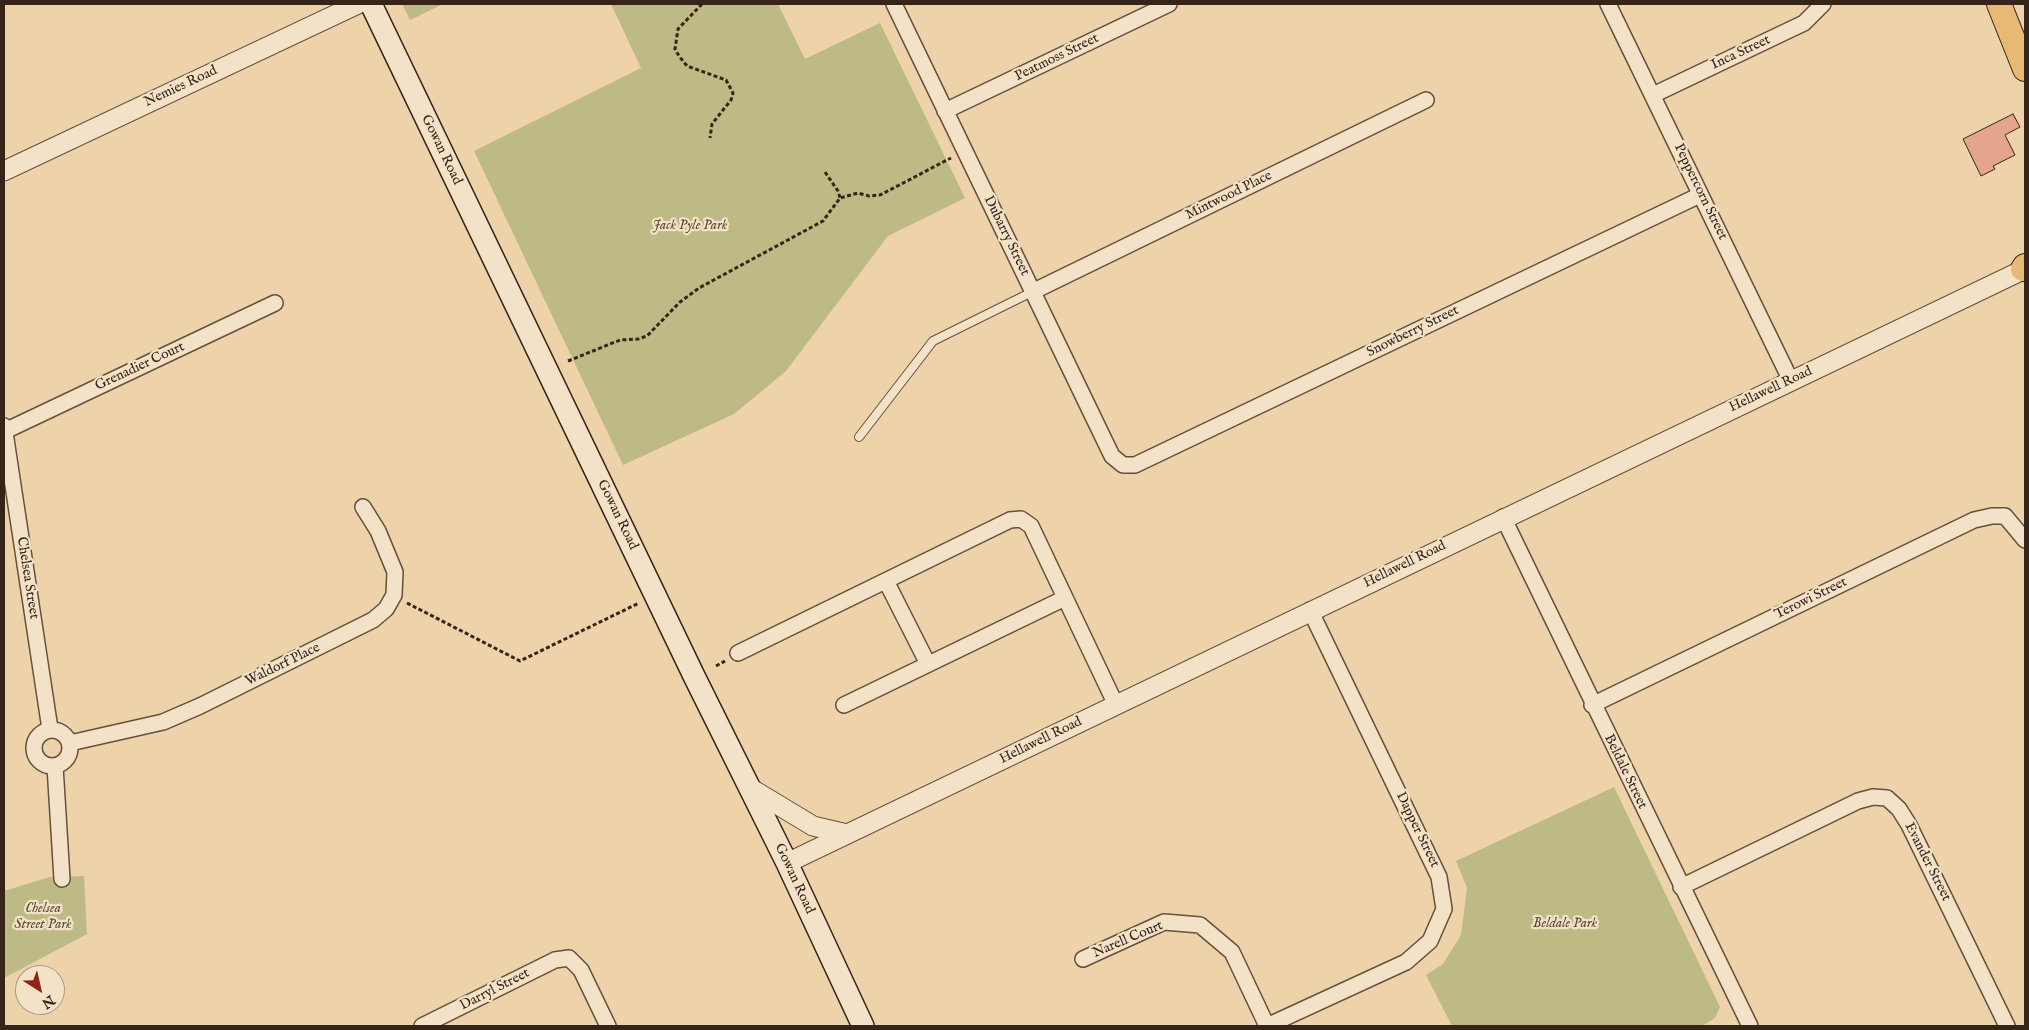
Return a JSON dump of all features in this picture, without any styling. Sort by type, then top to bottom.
[{"type":"main road","name":"Gowan Road","points":[[371,4],[787,863],[863,1026]]},
{"type":"main road","points":[[1999,4],[2025,69]]},
{"type":"street","name":"Nemies Road","points":[[4,171],[358,4]]},
{"type":"street","name":"Dubarry Street","points":[[894,4],[1112,456],[1124,465]]},
{"type":"street","name":"Peatmoss Street","points":[[946,112],[1168,4]]},
{"type":"street","name":"Peppercorn Street","points":[[1608,4],[1791,381]]},
{"type":"street","name":"Inca Street","points":[[1653,95],[1804,23],[1823,4]]},
{"type":"street","name":"Mintwood Place","points":[[1032,292],[1426,100]]},
{"type":"street","name":"Snowberry Street","points":[[1124,465],[1135,465],[1700,195]]},
{"type":"street","name":"Hellawell Road","points":[[787,863],[2025,268]]},
{"type":"street","name":"Grenadier Court","points":[[4,428],[275,303]]},
{"type":"street","name":"Chelsea Street","points":[[4,428],[50,730]]},
{"type":"street","points":[[363,507],[378,531],[395,572],[394,596]]},
{"type":"street","name":"Terowi Street","points":[[1592,705],[1974,520],[1992,516],[2004,516],[2025,540]]},
{"type":"street","name":"Beldale Street","points":[[1503,518],[1592,705],[1750,1026]]},
{"type":"street","points":[[738,653],[1010,520],[1021,519],[1031,526],[1116,705]]},
{"type":"street","points":[[886,581],[928,664]]},
{"type":"street","name":"Waldorf Place","points":[[70,744],[163,722],[200,706],[373,620],[386,609],[394,596]]},
{"type":"street","points":[[844,705],[1065,598]]},
{"type":"street","name":"Dapper Street","points":[[1267,1026],[1406,962],[1430,941],[1444,909],[1439,877],[1310,610]]},
{"type":"street","points":[[50,730],[63,733],[70,744],[68,758],[56,766],[41,762],[34,750],[38,736],[50,730]]},
{"type":"street","points":[[56,766],[62,879]]},
{"type":"street","points":[[750,788],[813,826],[847,834]]},
{"type":"street","name":"Evander Street","points":[[1681,887],[1858,801],[1887,798],[1899,809],[1909,825],[2007,1026]]},
{"type":"street","name":"Narell Court","points":[[1083,959],[1164,922],[1200,925],[1232,952],[1267,1026]]},
{"type":"street","name":"Darryl Street","points":[[422,1026],[555,960],[569,958],[581,970],[608,1026]]},
{"type":"lane","points":[[860,437],[933,341],[1032,292]]},
{"type":"path","points":[[702,4],[678,29],[675,49],[687,66],[726,80],[733,93],[731,100],[712,124],[710,138]]},
{"type":"path","points":[[568,361],[620,340],[638,339],[647,336],[680,302],[700,288],[823,221],[840,198],[858,193],[869,196],[880,195],[964,150]]},
{"type":"path","points":[[824,172],[838,191],[840,198]]},
{"type":"path","points":[[394,596],[520,661],[656,595]]},
{"type":"green space","points":[[402,4],[443,4],[410,20]]},
{"type":"green space","name":"Jack Pyle Park","points":[[611,4],[778,4],[805,59],[880,23],[965,198],[888,236],[786,371],[734,414],[623,465],[474,151],[641,68]]},
{"type":"green space","name":"Beldale Park","points":[[1614,787],[1720,1007],[1715,1018],[1702,1026],[1452,1026],[1426,975],[1443,964],[1461,935],[1467,888],[1456,861]]},
{"type":"green space","name":"Chelsea Street Park","points":[[84,876],[87,934],[29,965],[15,965],[15,972],[4,978],[4,891],[50,877]]},
{"type":"building","points":[[2013,114],[2020,127],[2005,135],[2015,155],[1993,166],[1995,169],[1981,176],[1963,139]]}]
